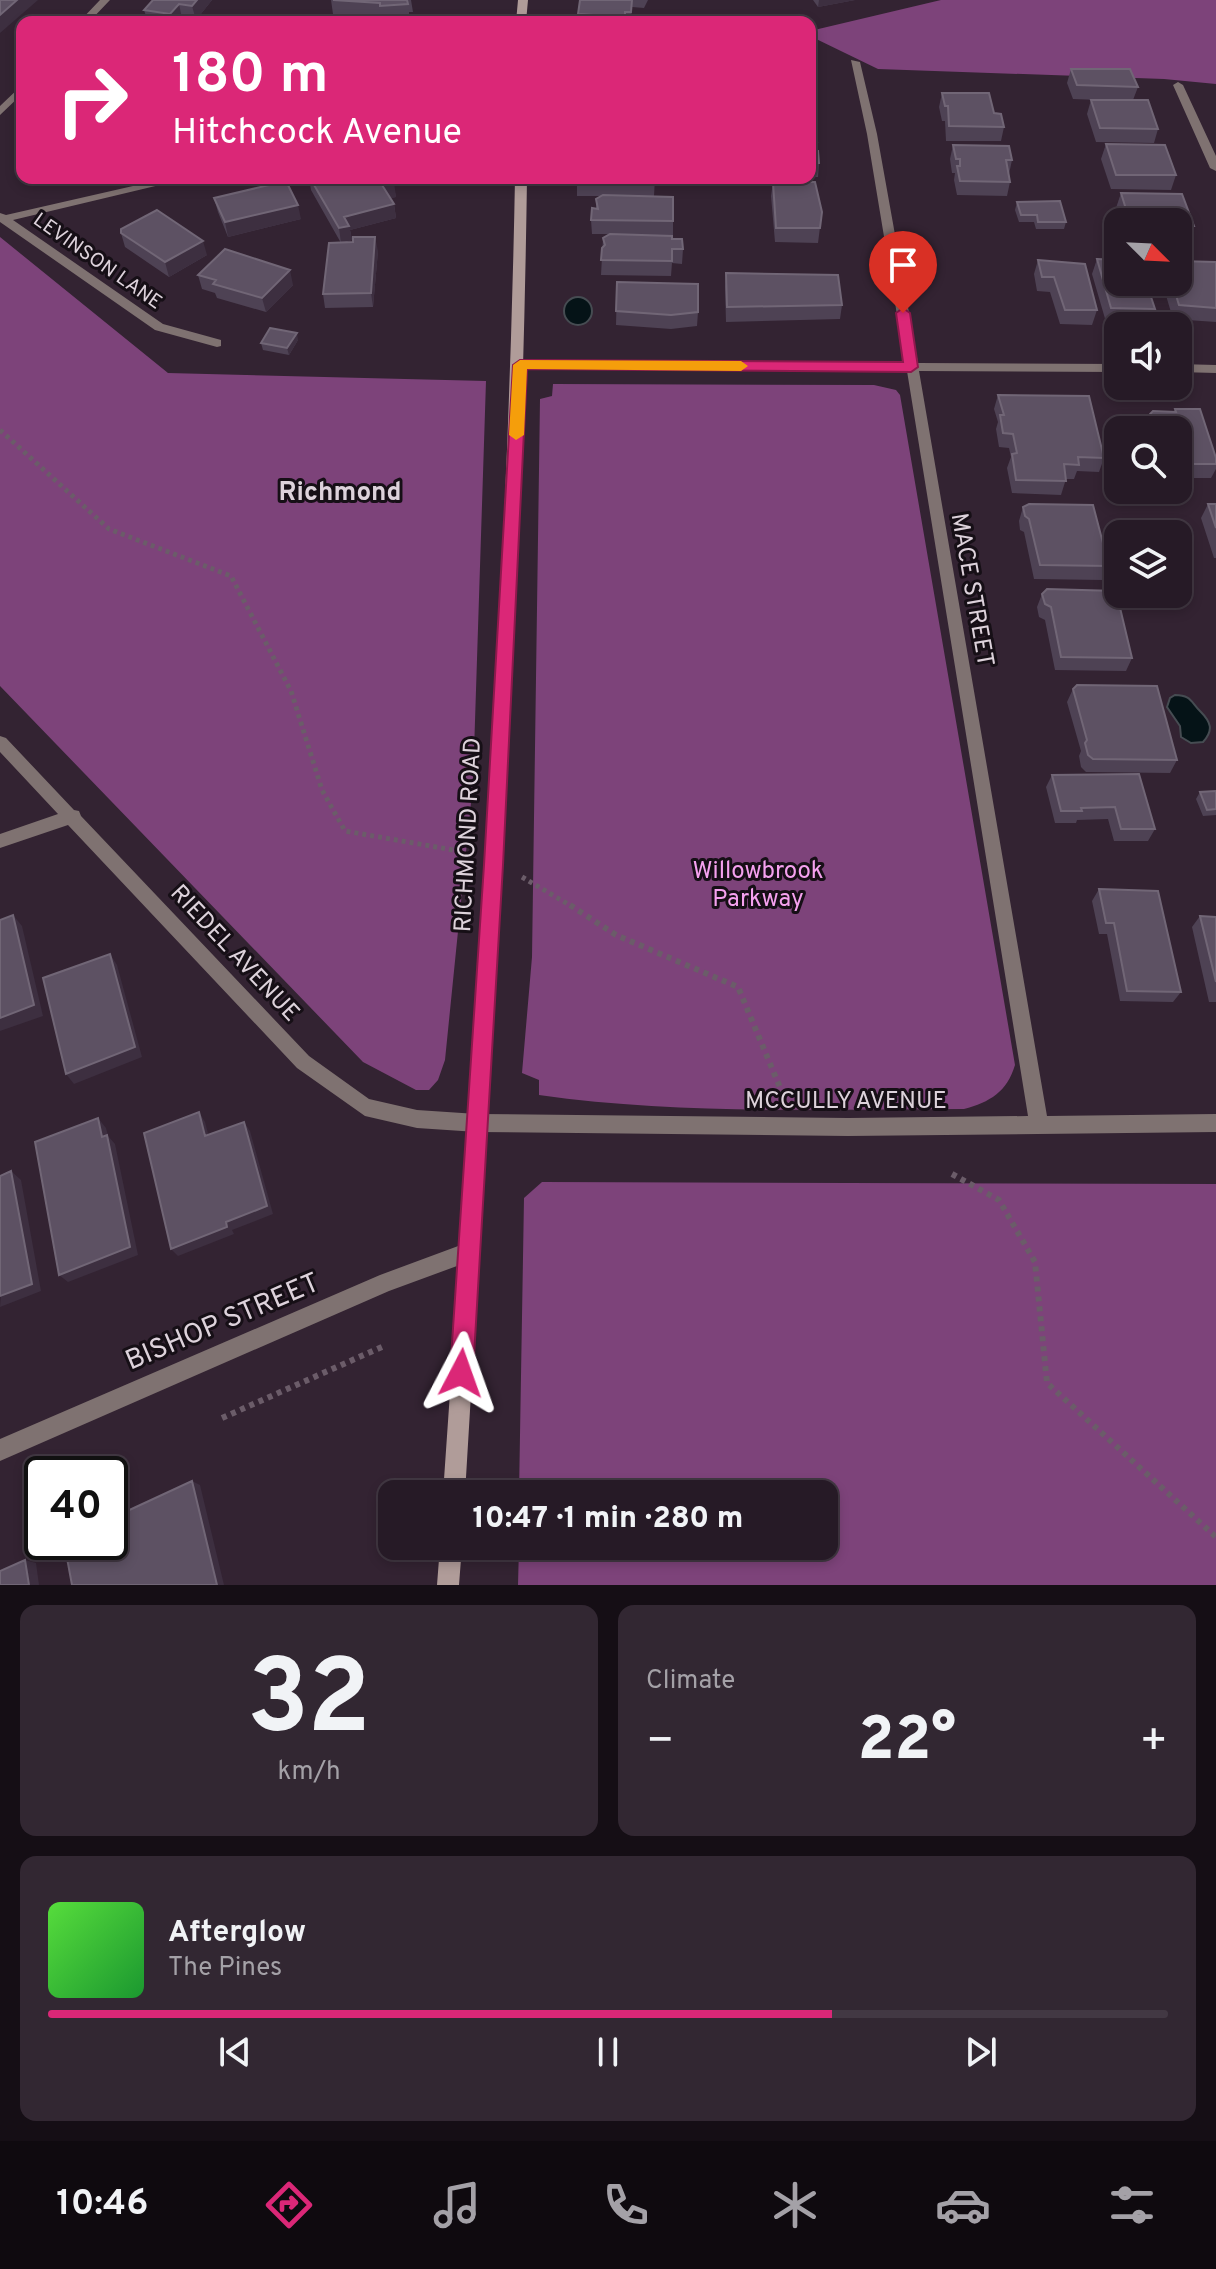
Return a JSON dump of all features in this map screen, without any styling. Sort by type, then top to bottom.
[{"type":"street","points":[[90,16],[105,0]]},
{"type":"street","name":"MACE STREET","points":[[855,62],[872,134],[1039,1125]]},
{"type":"street","points":[[1178,85],[1216,168]]},
{"type":"street","points":[[0,112],[16,95]]},
{"type":"street","points":[[2,217],[155,184]]},
{"type":"street","name":"RICHMOND ROAD","points":[[455,1480],[520,365],[521,184]]},
{"type":"street","name":"LEVINSON LANE","points":[[2,217],[159,327],[217,343]]},
{"type":"street","points":[[520,365],[1104,368]]},
{"type":"street","points":[[1192,368],[1216,369]]},
{"type":"street","name":"RIEDEL AVENUE","points":[[0,742],[303,1062],[334,1087],[365,1107],[391,1114],[477,1123]]},
{"type":"street","points":[[0,841],[73,816]]},
{"type":"street","name":"MCCULLY AVENUE","points":[[477,1123],[848,1127],[1216,1123]]},
{"type":"street","name":"BISHOP STREET","points":[[0,1450],[387,1282],[469,1252]]},
{"type":"street","points":[[448,1585],[450,1560]]},
{"type":"path","points":[[0,430],[109,529],[231,576],[291,691],[322,790],[345,831],[459,851]]},
{"type":"path","points":[[522,877],[543,887],[616,935],[738,987],[785,1099]]},
{"type":"path","points":[[952,1174],[999,1200],[1035,1262],[1047,1383],[1216,1537]]},
{"type":"path","points":[[222,1418],[384,1346]]},
{"type":"green space","points":[[941,0],[1216,0],[1216,84],[1164,79],[878,69],[816,39],[816,30]]},
{"type":"green space","points":[[0,237],[168,373],[486,381],[473,783],[445,1060],[438,1080],[429,1090],[416,1090],[363,1062],[0,686]]},
{"type":"green space","name":"Willowbrook Parkway","points":[[553,384],[874,385],[896,390],[900,395],[1015,1065],[1002,1089],[989,1099],[964,1109],[751,1110],[645,1106],[539,1095],[539,1080],[522,1073],[532,957],[540,399],[552,396]]},
{"type":"green space","points":[[542,1182],[1216,1184],[1216,1585],[518,1585],[519,1560],[838,1560],[838,1480],[519,1480],[524,1198]]},
{"type":"shaded area","points":[[578,297],[588,301],[592,311],[588,321],[578,325],[568,321],[564,311],[568,301]]},
{"type":"shaded area","points":[[1175,695],[1188,698],[1207,719],[1210,730],[1203,742],[1191,743],[1181,737],[1180,726],[1167,707],[1170,698]]},
{"type":"building","points":[[0,0],[17,0],[0,15]]},
{"type":"building","points":[[153,0],[197,0],[192,6],[179,4],[170,14],[144,10]]},
{"type":"building","points":[[333,0],[407,0],[408,4],[380,6],[380,3]]},
{"type":"building","points":[[580,0],[632,0],[631,12],[625,12],[625,16],[578,14]]},
{"type":"building","points":[[1071,69],[1130,69],[1138,87],[1077,85]]},
{"type":"building","points":[[942,93],[989,93],[994,113],[1001,114],[1004,127],[949,126],[948,106],[945,106]]},
{"type":"building","points":[[1091,100],[1148,100],[1158,129],[1100,128]]},
{"type":"building","points":[[1106,144],[1165,145],[1176,175],[1116,175]]},
{"type":"building","points":[[953,145],[1009,146],[1012,160],[1006,160],[1010,182],[960,181],[957,166],[960,166],[960,159],[956,159]]},
{"type":"building","points":[[274,184],[288,184],[298,205],[225,222],[214,198]]},
{"type":"building","points":[[313,184],[386,184],[382,185],[394,204],[344,217],[349,226],[339,228]]},
{"type":"building","points":[[773,184],[815,184],[822,212],[820,228],[776,228]]},
{"type":"building","points":[[1121,193],[1182,194],[1187,208],[1126,208]]},
{"type":"building","points":[[603,195],[673,197],[673,221],[591,220],[592,208],[598,209],[596,199]]},
{"type":"building","points":[[1060,201],[1066,222],[1038,222],[1037,215],[1021,215],[1017,202]]},
{"type":"building","points":[[157,210],[203,241],[165,262],[121,233],[121,229]]},
{"type":"building","points":[[610,234],[672,236],[672,239],[682,239],[683,249],[672,249],[672,261],[601,260],[605,245],[603,238]]},
{"type":"building","points":[[353,237],[375,237],[371,293],[323,294],[329,243],[353,242]]},
{"type":"building","points":[[225,249],[290,270],[262,298],[213,284],[216,280],[198,275]]},
{"type":"building","points":[[1097,259],[1104,259],[1104,284]]},
{"type":"building","points":[[1038,260],[1085,264],[1097,310],[1065,310],[1054,277],[1042,277]]},
{"type":"building","points":[[1192,261],[1216,262],[1216,308],[1179,305],[1176,296],[1192,296]]},
{"type":"building","points":[[726,273],[838,275],[842,305],[727,307]]},
{"type":"building","points":[[617,282],[698,284],[698,312],[671,315],[616,311]]},
{"type":"building","points":[[1108,296],[1151,296],[1155,309],[1111,308]]},
{"type":"building","points":[[270,328],[297,333],[287,348],[261,343]]},
{"type":"building","points":[[998,395],[1089,396],[1104,458],[1078,457],[1079,465],[1064,464],[1066,481],[1016,480],[1012,454],[1017,453],[1013,434],[1003,433],[1000,415],[1004,415]]},
{"type":"building","points":[[1175,409],[1200,409],[1216,464],[1192,464],[1192,416],[1150,414],[1153,411],[1176,412]]},
{"type":"building","points":[[1029,504],[1093,505],[1104,547],[1104,566],[1040,565],[1023,507]]},
{"type":"building","points":[[1208,504],[1216,504],[1216,528]]},
{"type":"building","points":[[1047,589],[1104,591],[1104,608],[1120,608],[1132,658],[1061,657],[1051,607],[1045,604],[1042,594]]},
{"type":"building","points":[[1077,685],[1157,686],[1177,760],[1093,759],[1088,755],[1073,689]]},
{"type":"building","points":[[1139,774],[1155,829],[1121,829],[1115,807],[1061,811],[1052,775]]},
{"type":"building","points":[[1216,791],[1216,809],[1207,810],[1200,792]]},
{"type":"building","points":[[1099,889],[1158,891],[1181,992],[1127,991],[1114,923],[1106,923]]},
{"type":"building","points":[[13,915],[34,1005],[0,1018],[0,920]]},
{"type":"building","points":[[1200,916],[1216,917],[1216,982]]},
{"type":"building","points":[[110,954],[135,1047],[66,1074],[43,978]]},
{"type":"building","points":[[199,1112],[205,1136],[244,1122],[267,1206],[226,1222],[227,1227],[171,1249],[144,1133]]},
{"type":"building","points":[[98,1118],[102,1137],[107,1135],[130,1247],[59,1275],[35,1142]]},
{"type":"building","points":[[11,1171],[32,1284],[0,1296],[0,1176]]},
{"type":"building","points":[[192,1481],[217,1585],[72,1585],[67,1560],[128,1560],[128,1511]]},
{"type":"building","points":[[25,1560],[29,1585],[0,1585],[0,1571]]},
{"type":"slow traffic","points":[[516,435],[520,365],[741,366]]},
{"type":"district","name":"Richmond","points":[[340,493]]},
{"type":"route","points":[[461,1373],[494,865],[520,365],[911,367],[903,313]]}]
